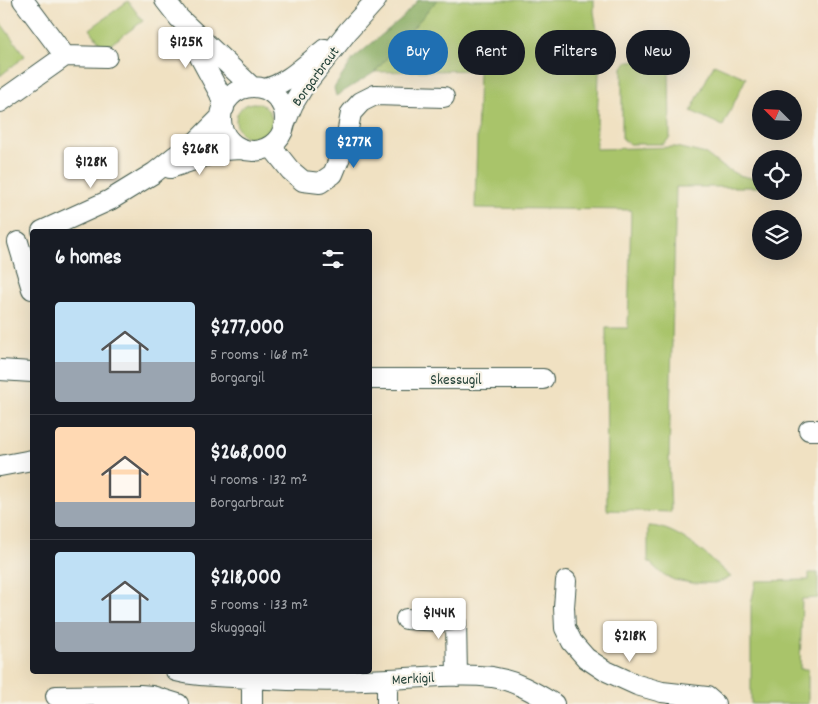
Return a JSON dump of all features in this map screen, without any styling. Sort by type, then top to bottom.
[{"type":"street","points":[[23,0],[65,56]]},
{"type":"street","points":[[165,0],[179,18],[220,94],[223,112],[222,127],[226,136],[240,149]]},
{"type":"street","name":"Borgarbraut","points":[[285,123],[302,89],[376,0]]},
{"type":"street","points":[[154,174],[224,150],[240,149],[250,151],[272,146],[283,132],[285,123],[285,112],[273,94],[258,88],[179,18]]},
{"type":"street","name":"Borgarbraut","points":[[258,88],[276,86],[348,32]]},
{"type":"street","points":[[0,102],[65,56],[107,57]]},
{"type":"street","points":[[46,229],[110,200],[154,174],[197,141],[223,112],[228,100],[235,93],[243,89],[258,88]]},
{"type":"street","points":[[272,146],[290,170],[302,181],[320,183],[333,174],[345,146],[351,112],[361,102],[375,95],[444,97]]},
{"type":"street","points":[[17,242],[30,284]]},
{"type":"street","points":[[0,370],[30,372]]},
{"type":"street","name":"Skessugil","points":[[372,378],[543,379]]},
{"type":"street","points":[[0,466],[30,460]]},
{"type":"street","points":[[566,581],[565,628],[572,642],[586,658],[604,670],[637,685],[662,692],[706,697],[715,704]]},
{"type":"street","points":[[406,619],[456,622],[457,676]]},
{"type":"street","name":"Merkigil","points":[[199,674],[252,679],[320,676],[387,680],[472,676],[512,682],[532,690],[554,704]]},
{"type":"street","points":[[252,679],[252,704]]},
{"type":"street","points":[[387,680],[387,704]]},
{"type":"street","points":[[56,696],[140,695],[152,696],[178,704]]},
{"type":"green space","points":[[418,0],[437,0],[411,30],[388,30],[388,57],[375,72],[336,96],[334,88],[353,59],[402,18]]},
{"type":"green space","points":[[437,0],[594,0],[597,30],[535,30],[535,75],[599,75],[596,149],[676,147],[706,154],[720,165],[738,175],[752,178],[752,187],[676,187],[669,458],[671,512],[607,510],[606,328],[628,328],[631,210],[475,208],[479,75],[525,75],[525,30],[458,30],[458,70],[448,71],[448,30],[411,30]]},
{"type":"green space","points":[[128,1],[143,21],[104,49],[90,29]]},
{"type":"green space","points":[[0,22],[25,56],[0,76]]},
{"type":"green space","points":[[388,57],[388,72],[375,72]]},
{"type":"green space","points":[[626,64],[626,75],[669,75],[670,138],[663,144],[629,144],[622,138],[622,67]]},
{"type":"green space","points":[[714,64],[746,78],[723,126],[691,111]]},
{"type":"green space","points":[[254,103],[261,104],[267,108],[271,114],[271,128],[267,134],[261,138],[254,139],[247,138],[241,134],[237,128],[236,121],[237,114],[241,108],[247,104]]},
{"type":"green space","points":[[648,526],[660,527],[682,537],[693,544],[731,577],[717,583],[692,583],[674,580],[662,574],[648,561]]},
{"type":"green space","points":[[809,573],[818,573],[818,598],[802,599],[800,669],[808,669],[808,704],[751,704],[751,604],[756,581],[809,580]]}]
